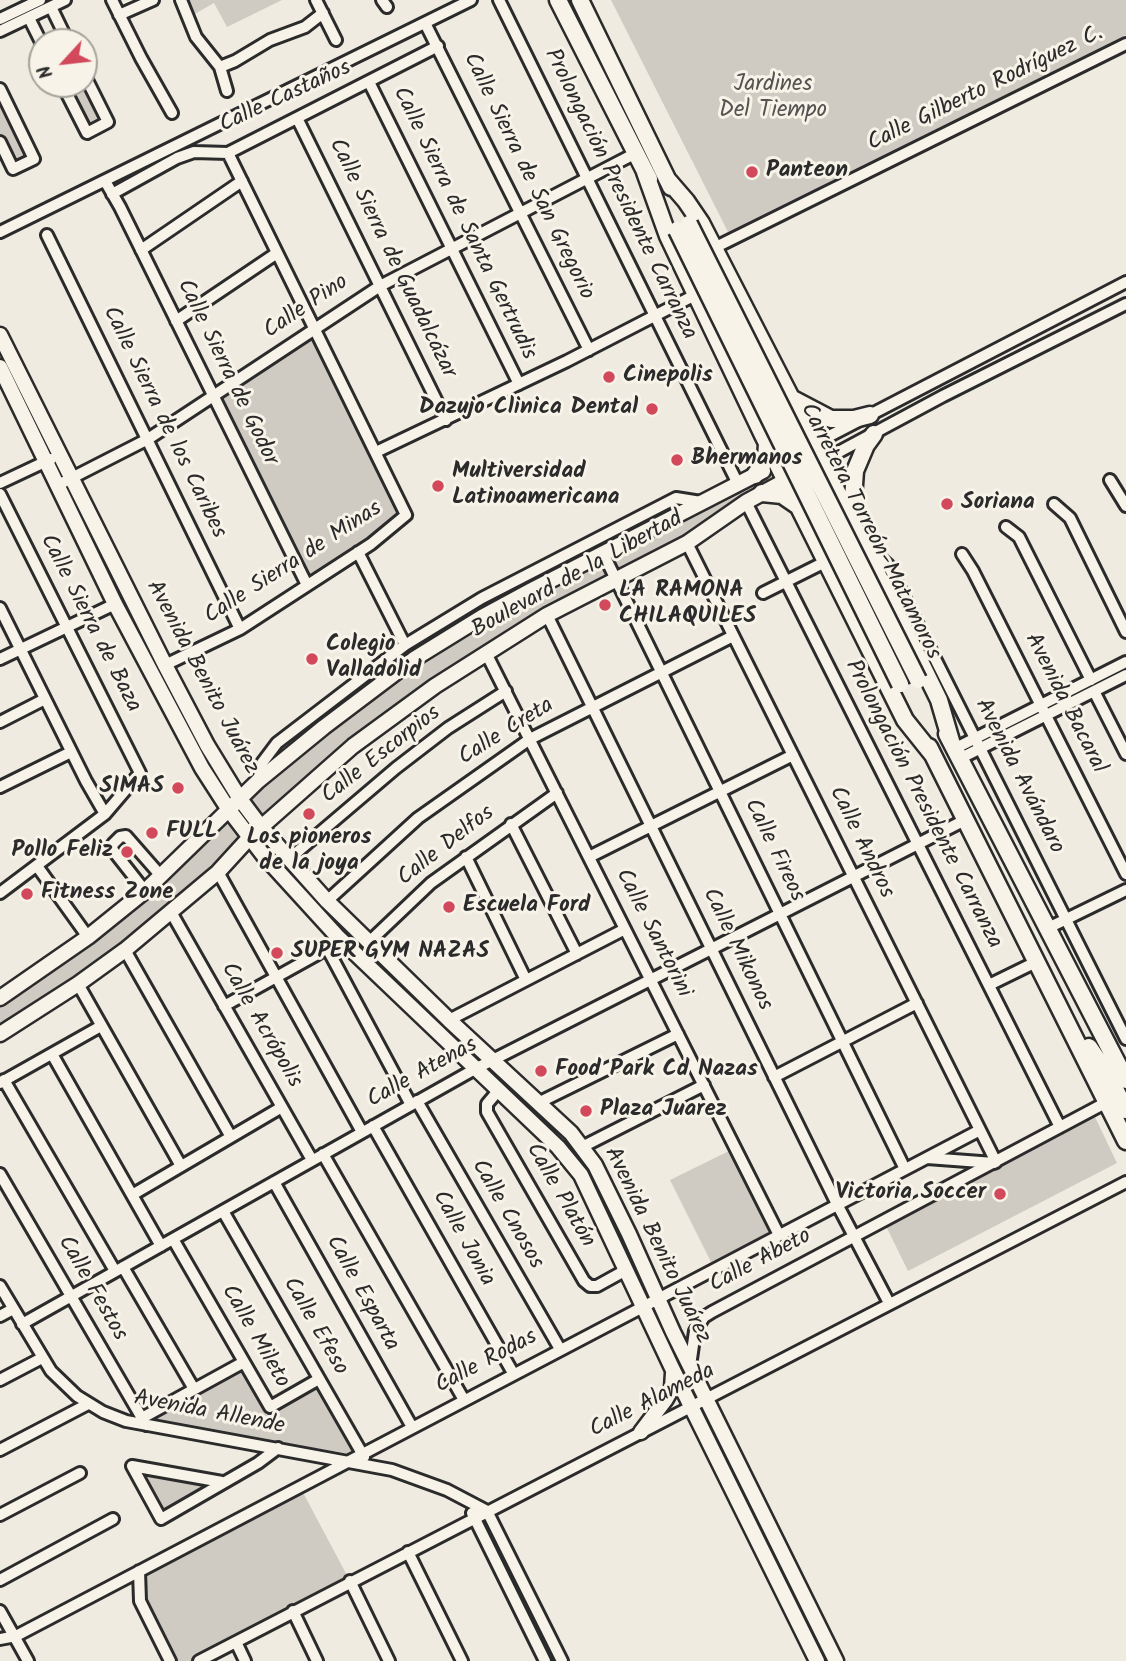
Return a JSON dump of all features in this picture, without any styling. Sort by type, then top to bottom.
[{"type":"highway","points":[[558,0],[645,172],[660,219],[765,440],[905,720],[933,754]]},
{"type":"highway","name":"Carretera Torreón-Matamoros","points":[[580,0],[667,179],[683,227],[1126,1080]]},
{"type":"highway","points":[[645,172],[683,227],[965,820],[1126,1132]]},
{"type":"highway","points":[[667,179],[693,210],[794,403],[939,700],[955,750]]},
{"type":"highway","points":[[794,403],[831,419],[854,419],[870,415]]},
{"type":"highway","points":[[765,440],[782,429],[791,419],[794,403]]},
{"type":"highway","points":[[859,538],[853,485],[860,458],[874,434]]},
{"type":"highway","points":[[755,475],[766,459],[765,440]]},
{"type":"highway","points":[[762,493],[782,495],[800,510]]},
{"type":"highway","points":[[800,510],[819,498],[834,497],[841,500]]},
{"type":"highway","points":[[1115,1108],[1126,1141]]},
{"type":"main road","points":[[0,335],[53,458]]},
{"type":"main road","points":[[0,367],[53,458]]},
{"type":"main road","name":"Boulevard de la Libertad","points":[[0,998],[88,937],[145,891],[258,781],[414,659],[482,617],[814,444]]},
{"type":"main road","name":"Avenida Benito Juárez","points":[[53,458],[212,754],[261,827],[327,901],[449,1020],[571,1133],[582,1147],[605,1184],[690,1367],[836,1661]]},
{"type":"main road","name":"Boulevard de la Libertad","points":[[0,1034],[125,950],[218,872],[250,837],[353,746],[435,686],[547,615],[687,543],[746,502],[822,461]]},
{"type":"main road","name":"Avenida Benito Juárez","points":[[65,482],[115,604],[202,768],[229,810],[332,942],[475,1069],[576,1167],[817,1661]]},
{"type":"main road","points":[[640,1432],[672,1388],[672,1368]]},
{"type":"street","points":[[4,23],[29,18],[65,0]]},
{"type":"street","points":[[112,0],[172,113]]},
{"type":"street","points":[[119,15],[153,0]]},
{"type":"street","points":[[181,0],[196,37],[220,67],[227,91]]},
{"type":"street","points":[[316,0],[336,40]]},
{"type":"street","points":[[0,232],[471,0]]},
{"type":"street","name":"Prolongación Presidente Carranza","points":[[499,0],[738,484]]},
{"type":"street","points":[[4,23],[35,1]]},
{"type":"street","points":[[51,7],[61,28]]},
{"type":"street","points":[[220,67],[270,40],[305,27],[323,13]]},
{"type":"street","points":[[29,18],[34,28]]},
{"type":"street","name":"Calle Sierra de San Gregorio","points":[[425,23],[589,350]]},
{"type":"street","name":"Calle Gilberto Rodríguez C.","points":[[714,248],[1126,44]]},
{"type":"street","name":"Calle Castaños","points":[[112,194],[177,158],[194,152],[228,153],[438,46]]},
{"type":"street","name":"Calle Sierra de Santa Gertrudis","points":[[369,82],[519,384]]},
{"type":"street","points":[[0,89],[34,159],[13,169],[0,142]]},
{"type":"street","points":[[69,98],[87,133],[108,122],[96,98]]},
{"type":"street","name":"Calle Sierra de Guadalcázar","points":[[298,118],[446,420]]},
{"type":"street","points":[[228,153],[376,452],[589,350],[695,295]]},
{"type":"street","name":"Calle Pino","points":[[65,482],[148,439],[380,286],[636,153]]},
{"type":"street","name":"Calle Sierra de Godor","points":[[105,181],[307,585]]},
{"type":"street","points":[[141,250],[242,181]]},
{"type":"street","name":"Calle Sierra de los Caribes","points":[[47,235],[240,629]]},
{"type":"street","points":[[176,321],[277,253]]},
{"type":"street","name":"Boulevard de la Libertad","points":[[814,444],[1126,282]]},
{"type":"street","name":"Boulevard de la Libertad","points":[[822,461],[1126,304]]},
{"type":"street","name":"Calle Sierra de Minas","points":[[165,665],[240,629],[359,552],[406,515],[376,452]]},
{"type":"street","points":[[0,483],[53,458]]},
{"type":"street","points":[[1110,480],[1126,506]]},
{"type":"street","name":"Calle Sierra de Baza","points":[[0,494],[140,773],[105,814]]},
{"type":"street","points":[[258,781],[262,763],[277,743],[405,645],[482,598],[676,498],[701,502]]},
{"type":"street","name":"Prolongación Presidente Carranza","points":[[746,502],[1060,1127]]},
{"type":"street","points":[[1054,504],[1070,518],[1126,632]]},
{"type":"street","points":[[1006,527],[1019,537],[1126,754]]},
{"type":"street","name":"Avenida Avándaro","points":[[859,538],[888,565],[1126,1039]]},
{"type":"street","name":"Calle Andros","points":[[687,543],[995,1163]]},
{"type":"street","points":[[359,552],[405,645]]},
{"type":"street","name":"Calle Fireos","points":[[603,553],[905,1169]]},
{"type":"street","name":"Avenida Bacaral","points":[[962,554],[973,570],[1126,874]]},
{"type":"street","points":[[763,593],[827,561]]},
{"type":"street","points":[[0,659],[115,604]]},
{"type":"street","points":[[0,608],[71,752],[105,814],[0,893]]},
{"type":"street","name":"Calle Mikonos","points":[[547,615],[837,1204],[889,1303]]},
{"type":"street","name":"Calle Creta","points":[[327,901],[418,818],[530,739],[733,636]]},
{"type":"street","name":"Calle Santorini","points":[[486,653],[779,1235]]},
{"type":"street","points":[[1093,686],[1126,662]]},
{"type":"street","points":[[955,750],[977,744],[1093,686],[1126,675]]},
{"type":"street","name":"Calle Escorpios","points":[[289,859],[396,768],[448,728],[506,691]]},
{"type":"street","points":[[0,722],[45,699]]},
{"type":"street","points":[[0,787],[71,752]]},
{"type":"street","points":[[589,857],[793,755]]},
{"type":"street","name":"Calle Delfos","points":[[369,942],[431,883],[557,793]]},
{"type":"street","name":"Calle Atenas","points":[[22,1324],[475,1069],[965,820]]},
{"type":"street","points":[[511,824],[577,954]]},
{"type":"street","points":[[145,891],[112,849],[120,837],[126,836],[161,876]]},
{"type":"street","points":[[466,857],[526,981]]},
{"type":"street","points":[[37,866],[88,937]]},
{"type":"street","points":[[218,872],[362,1132]]},
{"type":"street","points":[[1046,929],[1126,890]]},
{"type":"street","name":"Calle Acrópolis","points":[[171,912],[312,1160]]},
{"type":"street","points":[[449,1020],[625,929]]},
{"type":"street","points":[[224,1006],[332,942]]},
{"type":"street","name":"Calle Cnosos","points":[[332,942],[414,1103],[560,1349]]},
{"type":"street","points":[[125,950],[231,1136]]},
{"type":"street","points":[[989,985],[1036,962]]},
{"type":"street","points":[[78,984],[181,1166]]},
{"type":"street","points":[[774,1077],[917,1003]]},
{"type":"street","points":[[101,1026],[2,1081],[194,1390]]},
{"type":"street","points":[[538,1103],[678,1034]]},
{"type":"street","points":[[52,1054],[161,1246]]},
{"type":"street","points":[[582,1147],[704,1085]]},
{"type":"street","name":"Calle Platón","points":[[498,1091],[487,1104],[487,1112],[584,1281],[590,1286],[597,1286],[626,1270]]},
{"type":"street","points":[[132,1195],[282,1107]]},
{"type":"street","name":"Calle Abeto","points":[[690,1367],[695,1331],[704,1317],[1060,1127],[1115,1108]]},
{"type":"street","name":"Calle Jonia","points":[[373,1126],[513,1373]]},
{"type":"street","name":"Calle Rodas","points":[[0,1639],[16,1636],[979,1130]]},
{"type":"street","points":[[323,1154],[464,1399]]},
{"type":"street","points":[[925,1158],[995,1163]]},
{"type":"street","name":"Calle Festos","points":[[0,1174],[144,1421]]},
{"type":"street","name":"Calle Esparta","points":[[274,1182],[412,1427]]},
{"type":"street","name":"Calle Alameda","points":[[199,1661],[1126,1182]]},
{"type":"street","name":"Calle Efeso","points":[[223,1211],[368,1464]]},
{"type":"street","name":"Calle Mileto","points":[[173,1239],[270,1407],[319,1379]]},
{"type":"street","name":"Avenida Allende","points":[[0,1286],[42,1359],[64,1385],[88,1404],[126,1421],[144,1421],[368,1464],[421,1478],[487,1511]]},
{"type":"street","points":[[0,1316],[13,1309]]},
{"type":"street","points":[[0,1380],[42,1359]]},
{"type":"street","points":[[144,1421],[244,1362]]},
{"type":"street","points":[[0,1450],[88,1404]]},
{"type":"street","points":[[222,1482],[132,1466],[161,1519],[258,1463],[278,1448]]},
{"type":"street","points":[[0,1516],[80,1473]]},
{"type":"street","points":[[467,1500],[545,1661]]},
{"type":"street","points":[[487,1511],[562,1661]]},
{"type":"street","points":[[0,1580],[113,1519]]},
{"type":"street","points":[[408,1552],[462,1661]]},
{"type":"street","points":[[139,1571],[140,1601],[170,1661]]},
{"type":"street","points":[[350,1581],[389,1661]]},
{"type":"street","points":[[0,1611],[28,1661]]},
{"type":"street","points":[[293,1611],[317,1661]]},
{"type":"street","points":[[236,1642],[245,1661]]},
{"type":"green space","points":[[186,0],[282,0],[227,27],[214,3],[193,15]]},
{"type":"green space","name":"Jardines Del Tiempo","points":[[611,0],[1126,0],[1126,35],[728,232]]},
{"type":"green space","points":[[0,93],[32,159],[14,167],[0,139]]},
{"type":"green space","points":[[71,98],[92,98],[106,121],[87,131]]},
{"type":"green space","points":[[310,335],[400,514],[308,579],[222,400]]},
{"type":"green space","points":[[776,468],[782,478],[665,549],[648,554],[519,626],[263,818],[250,799],[312,743],[397,677],[451,641],[643,539],[646,545],[649,543],[644,533]]},
{"type":"green space","points":[[229,820],[242,837],[171,902],[89,967],[0,1027],[0,1002],[136,906]]},
{"type":"green space","name":"Victoria Soccer","points":[[1094,1115],[1117,1163],[908,1271],[886,1226]]},
{"type":"green space","points":[[729,1151],[770,1232],[711,1262],[670,1180]]},
{"type":"green space","points":[[245,1360],[274,1408],[320,1383],[359,1452],[351,1454],[149,1421]]},
{"type":"green space","points":[[134,1467],[220,1482],[161,1517]]},
{"type":"green space","points":[[300,1487],[350,1581],[197,1661],[172,1661],[142,1601],[140,1572]]},
{"type":"place","name":"Panteon","points":[[752,172]]},
{"type":"place","name":"Cinepolis","points":[[609,377]]},
{"type":"place","name":"Dazujo Clinica Dental","points":[[652,409]]},
{"type":"place","name":"Bhermanos","points":[[677,460]]},
{"type":"place","name":"Multiversidad Latinoamericana","points":[[438,486]]},
{"type":"place","name":"Soriana","points":[[947,504]]},
{"type":"place","name":"LA RAMONA CHILAQUILES","points":[[605,605]]},
{"type":"place","name":"Colegio Valladolid","points":[[312,659]]},
{"type":"place","name":"SIMAS","points":[[178,788]]},
{"type":"place","name":"Los pioneros de la joya","points":[[309,814]]},
{"type":"place","name":"FULL","points":[[152,833]]},
{"type":"place","name":"Pollo Feliz","points":[[127,852]]},
{"type":"place","name":"Fitness Zone","points":[[27,894]]},
{"type":"place","name":"Escuela Ford","points":[[449,907]]},
{"type":"place","name":"SUPER GYM NAZAS","points":[[277,953]]},
{"type":"place","name":"Food Park Cd Nazas","points":[[541,1071]]},
{"type":"place","name":"Plaza Juarez","points":[[586,1111]]},
{"type":"place","name":"Victoria Soccer","points":[[1000,1194]]}]
